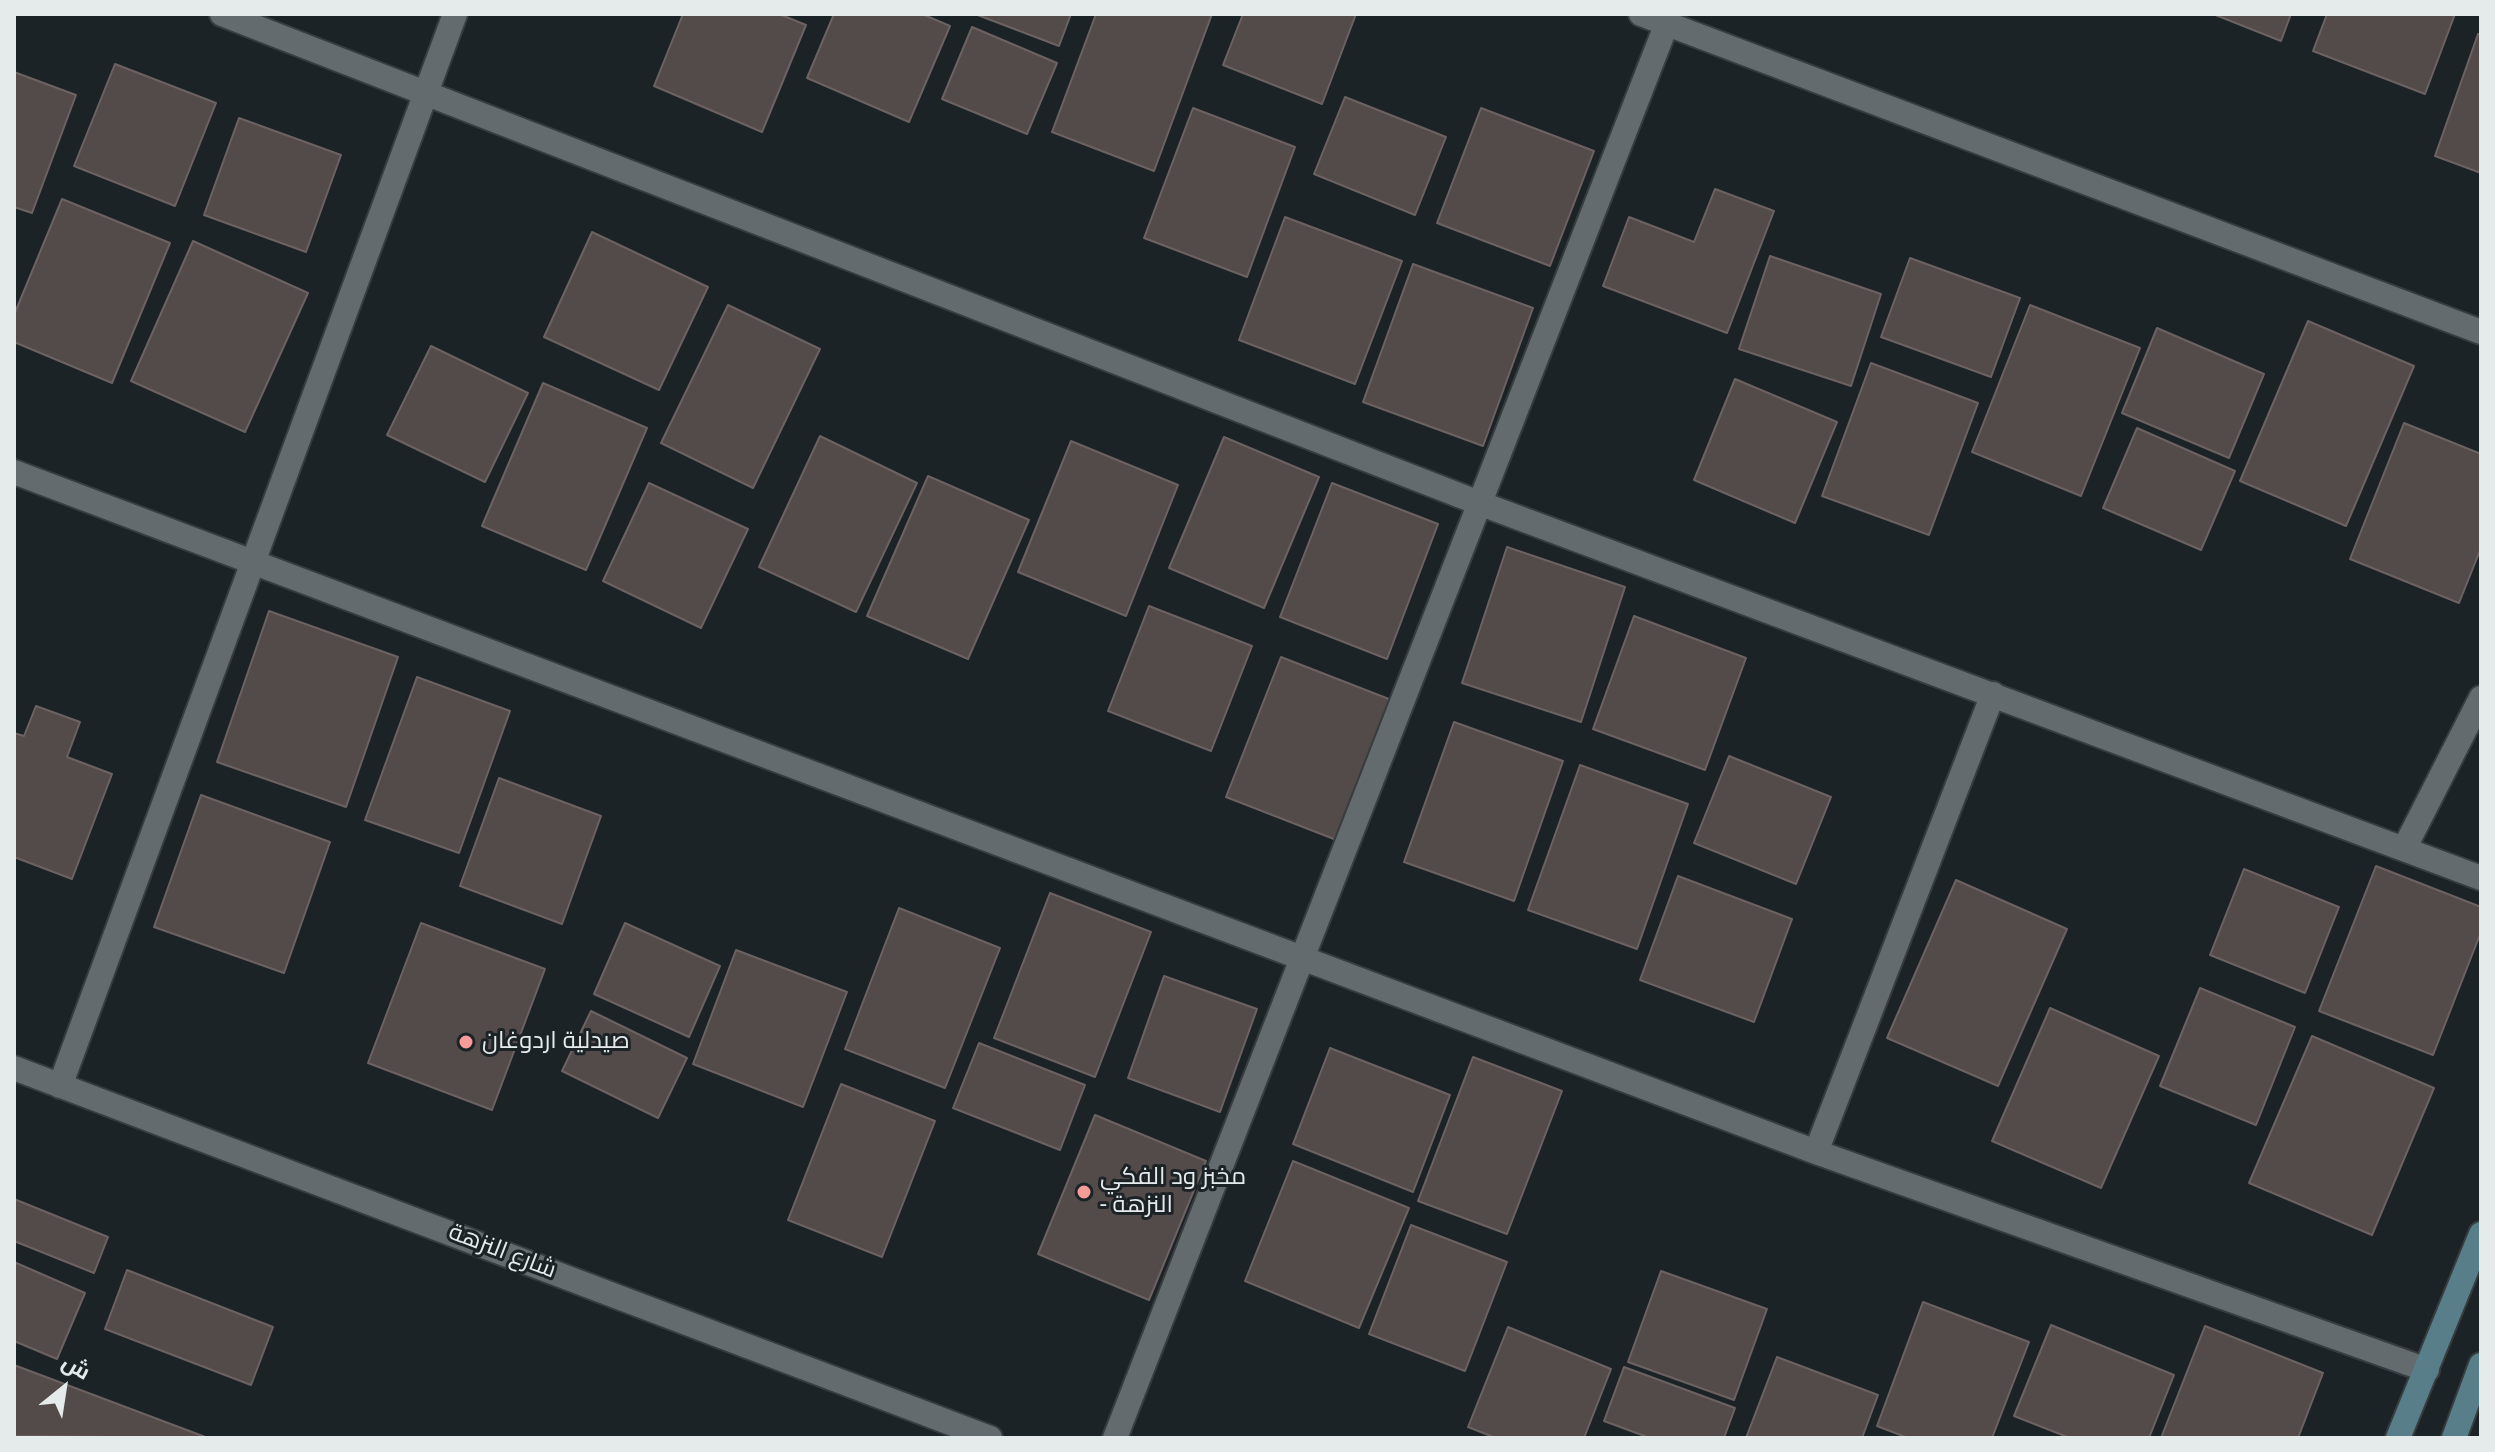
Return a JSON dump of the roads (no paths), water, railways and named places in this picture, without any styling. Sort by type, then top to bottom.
[{"type":"main road","points":[[2398,1438],[2481,1234]]},
{"type":"main road","points":[[2454,1438],[2481,1365]]},
{"type":"street","points":[[222,14],[1479,503],[2481,878]]},
{"type":"street","points":[[60,1086],[455,14]]},
{"type":"street","points":[[1641,14],[2481,332]]},
{"type":"street","points":[[1115,1438],[1667,23]]},
{"type":"street","points":[[14,472],[254,560],[1816,1152],[2427,1370]]},
{"type":"street","points":[[1816,1152],[1993,694]]},
{"type":"street","points":[[2404,849],[2481,698]]},
{"type":"street","name":"شارع النزهة","points":[[14,1068],[990,1438]]},
{"type":"place","name":"صيدلية اردوغان","points":[[466,1042]]},
{"type":"place","name":"مخبز ود الفكي - النزهة","points":[[1084,1192]]}]
